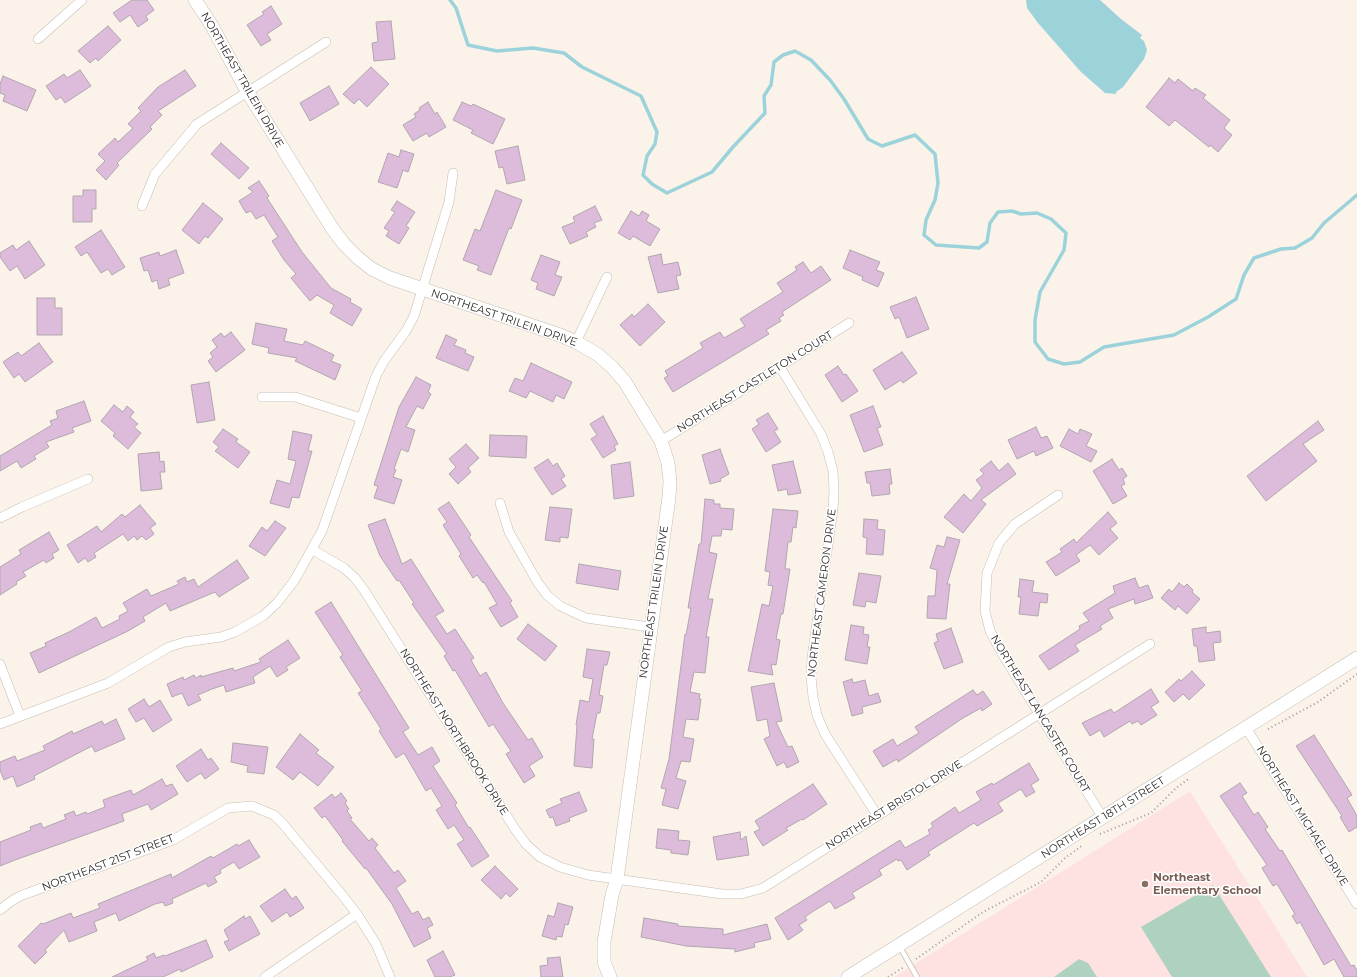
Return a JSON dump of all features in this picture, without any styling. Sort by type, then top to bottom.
[{"type":"street","points":[[38,39],[82,0]]},
{"type":"street","name":"NORTHEAST TRILEIN DRIVE","points":[[195,0],[212,26],[247,92],[344,244],[372,269],[390,278],[576,342],[596,354],[612,367],[625,382],[661,441],[668,463],[670,481],[617,879],[612,895],[604,942],[604,962],[610,977]]},
{"type":"street","points":[[142,206],[155,174],[198,124],[326,42]]},
{"type":"street","points":[[0,724],[108,683],[169,648],[186,642],[221,637],[249,626],[263,616],[277,602],[294,581],[313,550],[335,498],[376,376],[384,361],[406,331],[414,316],[449,202],[453,173]]},
{"type":"street","points":[[576,342],[607,277]]},
{"type":"street","name":"NORTHEAST CASTLETON COURT","points":[[661,441],[849,323]]},
{"type":"street","name":"NORTHEAST CAMERON DRIVE","points":[[780,367],[821,434],[833,471],[833,510],[812,658],[811,677],[813,697],[817,715],[825,734],[877,815]]},
{"type":"street","points":[[262,397],[295,397],[361,418]]},
{"type":"street","points":[[0,518],[88,479]]},
{"type":"street","name":"NORTHEAST LANCASTER COURT","points":[[1058,495],[1015,524],[999,543],[987,573],[985,611],[990,631],[1103,818]]},
{"type":"street","points":[[500,503],[509,532],[547,596],[560,606],[586,618],[650,627]]},
{"type":"street","name":"NORTHEAST NORTHBROOK DRIVE","points":[[313,550],[344,568],[355,578],[364,590],[526,844],[540,857],[560,867],[588,875],[617,879]]},
{"type":"street","name":"NORTHEAST BRISTOL DRIVE","points":[[617,879],[722,894],[741,894],[763,888],[1150,644]]},
{"type":"street","name":"NORTHEAST 18TH STREET","points":[[848,977],[1103,818],[1250,733],[1357,658]]},
{"type":"street","points":[[0,664],[20,716]]},
{"type":"street","name":"NORTHEAST MICHAEL DRIVE","points":[[1250,733],[1357,904]]},
{"type":"street","name":"NORTHEAST 21ST STREET","points":[[0,910],[20,896],[173,840],[216,813],[228,808],[252,806],[274,815],[283,824],[357,914],[376,944],[390,977]]},
{"type":"street","points":[[265,977],[357,914]]},
{"type":"lane","points":[[899,945],[910,962],[917,977]]},
{"type":"path","points":[[1250,733],[1314,705],[1357,674]]},
{"type":"path","points":[[1098,836],[1151,813],[1176,788],[1191,778]]},
{"type":"path","points":[[888,977],[983,912],[1041,882],[1065,858],[1085,844]]},
{"type":"shaded area","name":"Northeast Elementary School","points":[[1190,791],[1307,977],[894,977]]},
{"type":"green space","points":[[1213,885],[1271,977],[1172,977],[1141,927]]},
{"type":"green space","points":[[1079,959],[1088,963],[1097,977],[1054,977]]},
{"type":"water","points":[[1026,0],[1100,0],[1142,35],[1140,38],[1144,41],[1147,50],[1144,59],[1123,87],[1116,92],[1116,94],[1105,93],[1081,72],[1038,23],[1027,8]]},
{"type":"building","points":[[132,0],[147,0],[154,10],[146,16],[148,20],[138,27],[130,15],[120,22],[113,13]]},
{"type":"building","points":[[271,6],[282,24],[267,34],[271,40],[261,46],[247,25],[264,14],[262,12]]},
{"type":"building","points":[[391,21],[395,59],[374,61],[372,43],[378,42],[376,22]]},
{"type":"building","points":[[108,26],[121,40],[98,61],[96,58],[90,63],[78,51]]},
{"type":"building","points":[[371,67],[389,84],[367,107],[359,99],[354,104],[343,94]]},
{"type":"building","points":[[80,70],[91,86],[65,103],[61,97],[56,100],[46,86],[64,74],[67,78]]},
{"type":"building","points":[[185,70],[196,86],[158,111],[162,115],[150,127],[152,129],[117,163],[119,165],[106,180],[96,170],[105,161],[98,154],[115,138],[118,142],[133,128],[128,124],[141,111],[138,108],[158,87]]},
{"type":"building","points":[[3,76],[36,90],[27,111],[3,101],[5,95],[0,93],[0,84]]},
{"type":"building","points":[[1169,78],[1175,83],[1178,79],[1193,91],[1195,88],[1206,95],[1203,98],[1230,120],[1224,128],[1232,135],[1218,152],[1210,145],[1209,147],[1175,120],[1169,126],[1146,107]]},
{"type":"building","points":[[329,86],[339,104],[310,121],[300,103]]},
{"type":"building","points":[[428,102],[435,114],[437,112],[446,127],[429,137],[427,133],[413,141],[403,125],[416,117],[414,114],[420,110],[419,108]]},
{"type":"building","points":[[462,102],[471,106],[473,104],[505,119],[493,144],[471,133],[473,130],[453,120]]},
{"type":"building","points":[[221,143],[249,168],[239,179],[211,154]]},
{"type":"building","points":[[518,146],[525,180],[507,184],[503,167],[499,168],[495,151]]},
{"type":"building","points":[[401,150],[414,154],[408,172],[403,170],[397,188],[378,182],[388,153],[399,157]]},
{"type":"building","points":[[259,181],[269,196],[267,198],[302,252],[331,288],[351,299],[350,302],[362,309],[352,326],[330,313],[334,305],[317,295],[310,301],[291,278],[296,274],[284,260],[272,241],[278,237],[264,215],[256,219],[251,211],[246,213],[239,201],[253,192],[248,188]]},
{"type":"building","points":[[83,190],[96,190],[96,209],[92,209],[92,222],[73,222],[73,196],[83,196]]},
{"type":"building","points":[[496,190],[522,200],[511,229],[509,228],[491,275],[477,270],[479,266],[463,260],[475,229],[480,231]]},
{"type":"building","points":[[397,201],[415,212],[406,226],[409,228],[399,244],[386,236],[389,231],[384,228],[395,212],[391,210]]},
{"type":"building","points":[[203,203],[223,219],[208,238],[205,236],[199,244],[182,230]]},
{"type":"building","points":[[595,206],[602,220],[594,223],[596,227],[586,232],[588,236],[570,244],[562,227],[575,222],[573,217]]},
{"type":"building","points":[[631,211],[639,216],[642,211],[649,215],[646,221],[660,229],[650,246],[633,236],[630,240],[618,233]]},
{"type":"building","points":[[101,230],[125,267],[112,275],[108,269],[101,273],[87,252],[81,256],[75,247]]},
{"type":"building","points":[[29,241],[45,265],[25,279],[17,266],[10,271],[0,257],[0,253],[13,245],[16,250]]},
{"type":"building","points":[[176,250],[184,273],[168,279],[170,285],[159,289],[157,280],[152,282],[148,270],[144,271],[140,258],[159,252],[160,256]]},
{"type":"building","points":[[850,250],[880,262],[876,270],[884,273],[878,287],[862,280],[863,277],[843,268]]},
{"type":"building","points":[[661,254],[663,265],[678,262],[681,275],[676,276],[679,289],[658,293],[648,257]]},
{"type":"building","points":[[541,255],[560,262],[555,275],[562,277],[554,296],[536,289],[538,283],[531,280]]},
{"type":"building","points":[[803,262],[811,273],[821,266],[831,280],[782,312],[784,315],[779,318],[781,321],[766,330],[769,334],[673,392],[664,378],[668,376],[665,371],[703,348],[700,343],[720,332],[724,338],[745,326],[740,319],[783,292],[777,283],[797,270],[795,267]]},
{"type":"building","points":[[916,297],[929,329],[907,338],[899,317],[895,319],[890,307]]},
{"type":"building","points":[[37,298],[55,298],[55,308],[62,308],[62,335],[37,335]]},
{"type":"building","points":[[648,304],[665,322],[640,346],[620,325],[632,314],[634,317]]},
{"type":"building","points":[[256,323],[287,329],[284,341],[303,345],[305,341],[334,355],[331,361],[341,365],[335,380],[295,361],[297,358],[268,353],[269,348],[252,344]]},
{"type":"building","points":[[231,332],[245,350],[216,372],[208,361],[213,357],[210,353],[217,347],[212,340],[221,333],[224,337]]},
{"type":"building","points":[[446,335],[457,340],[454,345],[466,350],[465,353],[474,357],[468,371],[436,358]]},
{"type":"building","points":[[39,343],[53,362],[25,382],[19,374],[14,378],[3,362],[18,352],[21,356]]},
{"type":"building","points":[[902,352],[917,373],[903,383],[901,380],[885,390],[873,370]]},
{"type":"building","points":[[531,363],[572,382],[564,399],[556,395],[553,402],[530,391],[526,398],[509,391],[515,378],[523,381]]},
{"type":"building","points":[[838,366],[844,375],[846,374],[858,391],[842,402],[825,375]]},
{"type":"building","points":[[416,377],[431,385],[428,392],[431,394],[423,409],[417,406],[406,427],[415,430],[408,452],[401,449],[394,469],[396,470],[393,477],[402,480],[394,504],[374,498],[378,486],[374,485],[399,407]]},
{"type":"building","points":[[209,382],[215,420],[197,423],[191,385]]},
{"type":"building","points":[[84,401],[91,421],[72,428],[74,432],[46,442],[49,447],[34,456],[36,459],[21,468],[17,461],[0,471],[0,456],[52,425],[50,421],[58,418],[56,411]]},
{"type":"building","points":[[114,405],[123,412],[127,406],[134,412],[130,417],[138,424],[134,427],[141,433],[128,449],[113,436],[115,433],[101,421]]},
{"type":"building","points":[[873,406],[881,427],[877,428],[883,445],[864,452],[850,415]]},
{"type":"building","points":[[768,413],[778,429],[774,431],[781,442],[766,452],[752,429],[759,424],[756,420]]},
{"type":"building","points":[[603,416],[618,444],[614,446],[616,450],[603,458],[591,439],[597,435],[590,424]]},
{"type":"building","points":[[1318,421],[1324,430],[1303,444],[1317,461],[1266,501],[1247,476]]},
{"type":"building","points":[[1036,427],[1041,438],[1047,436],[1053,448],[1036,456],[1034,451],[1017,459],[1008,440]]},
{"type":"building","points":[[223,429],[238,439],[236,442],[250,452],[238,468],[215,451],[219,447],[213,442]]},
{"type":"building","points":[[1069,429],[1078,434],[1080,429],[1092,434],[1086,446],[1097,451],[1091,462],[1060,446]]},
{"type":"building","points":[[293,431],[312,435],[308,451],[312,451],[299,498],[292,497],[289,508],[270,503],[277,480],[290,484],[296,461],[288,459]]},
{"type":"building","points":[[490,435],[527,436],[526,458],[489,456]]},
{"type":"building","points":[[466,444],[479,458],[468,468],[471,472],[458,484],[449,474],[456,467],[449,459]]},
{"type":"building","points":[[720,449],[729,474],[720,479],[721,481],[710,484],[702,455]]},
{"type":"building","points":[[159,452],[160,462],[164,461],[165,472],[160,472],[162,489],[141,491],[138,454]]},
{"type":"building","points":[[548,459],[553,466],[557,463],[565,476],[561,479],[566,486],[552,495],[534,468]]},
{"type":"building","points":[[1112,459],[1119,470],[1122,468],[1127,476],[1123,479],[1125,484],[1121,486],[1127,496],[1113,504],[1093,471]]},
{"type":"building","points":[[793,461],[801,493],[788,495],[787,489],[778,491],[772,465]]},
{"type":"building","points":[[991,461],[999,471],[1008,463],[1016,474],[981,500],[986,504],[963,533],[944,517],[964,494],[971,501],[982,488],[976,480],[984,474],[980,470]]},
{"type":"building","points":[[630,462],[634,496],[614,499],[611,465]]},
{"type":"building","points":[[890,469],[892,484],[889,484],[890,494],[872,496],[870,483],[867,483],[865,472]]},
{"type":"building","points":[[705,499],[714,500],[714,504],[720,504],[720,508],[734,509],[732,530],[722,529],[721,536],[712,536],[709,552],[717,554],[708,599],[713,599],[706,637],[709,637],[705,673],[694,672],[690,692],[700,694],[699,699],[701,699],[698,720],[686,719],[683,737],[694,739],[690,762],[681,761],[676,778],[686,781],[678,809],[662,805],[666,789],[661,788],[669,759],[685,634],[686,635],[691,608],[688,608],[699,544],[701,544]]},
{"type":"building","points":[[449,502],[471,535],[469,537],[512,601],[510,603],[518,617],[501,627],[489,608],[497,604],[484,582],[483,583],[477,575],[473,578],[459,556],[461,554],[443,525],[447,522],[438,509]]},
{"type":"building","points":[[140,505],[156,524],[150,528],[154,534],[146,540],[142,536],[137,540],[134,536],[128,541],[123,534],[94,553],[96,557],[88,562],[85,558],[78,563],[67,545],[97,526],[101,532],[122,514],[125,517]]},
{"type":"building","points":[[550,507],[572,509],[568,538],[560,537],[560,542],[545,540]]},
{"type":"building","points":[[773,509],[798,511],[796,528],[793,527],[791,542],[788,542],[785,569],[790,569],[783,614],[781,614],[776,639],[780,640],[776,665],[771,664],[773,675],[748,671],[762,604],[769,606],[773,586],[768,585],[770,572],[765,571]]},
{"type":"building","points":[[1108,512],[1117,523],[1110,529],[1118,538],[1099,555],[1090,545],[1076,555],[1080,561],[1056,576],[1046,562],[1062,552],[1060,549],[1074,539],[1076,543]]},
{"type":"building","points":[[385,519],[402,564],[411,559],[444,611],[435,616],[447,634],[455,629],[474,658],[471,660],[480,676],[486,672],[503,703],[528,740],[532,738],[543,757],[529,766],[535,776],[524,783],[506,754],[511,751],[493,724],[489,727],[455,670],[453,671],[444,656],[447,654],[412,604],[414,603],[399,580],[397,581],[380,556],[368,525]]},
{"type":"building","points":[[864,519],[878,520],[877,529],[885,530],[883,555],[866,554],[867,538],[863,537]]},
{"type":"building","points":[[275,521],[286,528],[265,556],[249,546],[262,527],[267,531]]},
{"type":"building","points":[[49,532],[59,550],[52,554],[54,558],[46,563],[44,560],[23,572],[26,576],[0,595],[0,567],[21,554],[19,550]]},
{"type":"building","points":[[947,537],[960,540],[947,584],[950,584],[946,619],[927,618],[928,596],[935,596],[937,570],[930,568],[937,545],[944,547]]},
{"type":"building","points":[[237,560],[249,578],[219,597],[215,592],[170,611],[166,603],[143,617],[145,621],[128,631],[39,673],[30,653],[46,646],[45,643],[96,617],[102,628],[120,619],[119,616],[128,611],[123,603],[147,589],[151,596],[179,584],[177,581],[185,577],[187,582],[194,579],[198,587]]},
{"type":"building","points":[[579,564],[621,571],[618,590],[576,583]]},
{"type":"building","points":[[859,573],[881,576],[876,603],[866,601],[865,607],[853,605]]},
{"type":"building","points":[[1135,578],[1139,588],[1148,585],[1153,598],[1135,604],[1134,599],[1108,609],[1113,618],[1100,626],[1102,629],[1075,645],[1079,651],[1049,670],[1039,656],[1080,629],[1079,626],[1089,621],[1083,613],[1115,593],[1113,586]]},
{"type":"building","points":[[1020,579],[1034,581],[1032,592],[1048,594],[1047,603],[1040,602],[1038,616],[1019,614],[1021,597],[1018,597]]},
{"type":"building","points":[[1179,583],[1184,587],[1187,584],[1193,590],[1192,592],[1200,599],[1187,614],[1178,606],[1175,610],[1161,598],[1169,589],[1172,592]]},
{"type":"building","points":[[331,602],[409,728],[403,732],[418,755],[432,747],[440,761],[433,766],[457,803],[455,805],[469,828],[470,827],[489,856],[472,867],[457,844],[464,840],[454,825],[448,829],[436,810],[442,806],[431,788],[426,791],[404,753],[396,758],[379,731],[381,729],[358,693],[362,691],[340,657],[343,655],[315,612]]},
{"type":"building","points":[[528,624],[557,646],[545,661],[517,639]]},
{"type":"building","points":[[851,625],[864,627],[863,634],[869,635],[867,647],[870,647],[867,664],[845,660]]},
{"type":"building","points":[[1206,627],[1206,633],[1220,631],[1221,642],[1213,643],[1215,660],[1199,662],[1197,646],[1194,646],[1192,629]]},
{"type":"building","points":[[951,628],[963,662],[944,669],[934,643],[938,641],[936,634]]},
{"type":"building","points":[[288,640],[300,658],[286,667],[288,670],[277,677],[270,666],[253,677],[255,683],[226,692],[224,685],[212,689],[198,695],[201,700],[188,706],[182,693],[172,697],[167,684],[183,677],[184,680],[194,675],[196,678],[201,675],[201,677],[233,668],[234,671],[261,662],[259,659]]},
{"type":"building","points":[[587,649],[610,652],[607,665],[604,665],[599,695],[603,696],[600,713],[597,713],[592,739],[594,739],[592,768],[574,766],[576,725],[580,700],[589,702],[593,679],[583,677]]},
{"type":"building","points":[[1192,671],[1205,685],[1189,700],[1183,694],[1174,702],[1165,692],[1179,679],[1181,681]]},
{"type":"building","points":[[852,679],[853,683],[865,680],[869,696],[878,693],[881,702],[862,707],[863,713],[852,716],[843,682]]},
{"type":"building","points":[[774,683],[782,721],[776,722],[788,747],[792,746],[799,762],[787,768],[784,762],[777,766],[764,739],[770,736],[767,719],[757,721],[751,687]]},
{"type":"building","points":[[1151,689],[1159,702],[1151,707],[1157,715],[1141,725],[1138,721],[1132,724],[1130,721],[1104,737],[1100,730],[1090,736],[1082,723],[1111,709],[1114,713]]},
{"type":"building","points":[[973,690],[977,695],[983,691],[992,704],[982,711],[981,708],[963,718],[898,762],[897,759],[883,767],[873,751],[893,739],[897,746],[919,733],[915,727]]},
{"type":"building","points":[[144,699],[149,707],[160,700],[172,720],[153,732],[144,718],[136,722],[128,709]]},
{"type":"building","points":[[116,719],[125,739],[95,752],[92,746],[34,776],[35,779],[17,787],[13,776],[4,780],[0,770],[0,762],[15,756],[17,761],[45,750],[43,746],[72,731],[73,734],[102,721],[104,725]]},
{"type":"building","points":[[300,734],[319,750],[316,753],[334,767],[318,786],[300,772],[293,780],[276,767]]},
{"type":"building","points":[[1314,735],[1352,795],[1347,798],[1357,816],[1357,827],[1349,832],[1340,817],[1342,816],[1296,746]]},
{"type":"building","points":[[233,743],[268,747],[264,774],[247,772],[248,766],[231,762]]},
{"type":"building","points":[[201,749],[208,760],[211,758],[219,769],[205,779],[201,773],[187,782],[176,766]]},
{"type":"building","points":[[1029,763],[1039,780],[1031,785],[1035,792],[1026,797],[1021,789],[998,803],[1003,811],[977,826],[974,823],[928,852],[930,855],[907,870],[901,860],[898,861],[897,859],[879,870],[882,875],[852,893],[855,898],[835,909],[830,901],[805,917],[807,920],[799,925],[803,930],[788,940],[775,918],[900,840],[905,848],[930,834],[928,830],[933,827],[931,823],[955,807],[959,813],[981,800],[976,792],[992,783],[993,785]]},
{"type":"building","points":[[162,779],[166,786],[172,784],[178,794],[151,810],[148,804],[122,814],[124,821],[0,866],[0,842],[31,830],[30,827],[41,823],[43,828],[66,819],[64,815],[74,811],[76,816],[86,812],[87,814],[105,807],[103,800],[131,790],[133,795]]},
{"type":"building","points":[[1240,783],[1247,793],[1242,796],[1254,815],[1258,812],[1268,827],[1265,829],[1280,851],[1282,850],[1351,966],[1354,965],[1357,971],[1357,977],[1344,977],[1334,959],[1324,965],[1300,922],[1297,924],[1292,916],[1295,914],[1277,884],[1273,886],[1262,868],[1267,865],[1220,796]]},
{"type":"building","points":[[813,784],[827,804],[803,820],[802,819],[786,828],[788,830],[763,846],[754,832],[760,829],[755,821]]},
{"type":"building","points":[[579,792],[587,811],[569,818],[570,821],[556,826],[553,817],[550,818],[546,810],[562,803],[560,799]]},
{"type":"building","points":[[341,793],[347,801],[345,803],[349,809],[347,811],[352,818],[350,819],[369,841],[372,838],[378,845],[375,848],[394,873],[398,870],[406,881],[396,888],[412,914],[418,911],[423,920],[429,917],[433,925],[427,928],[431,938],[414,947],[392,904],[366,868],[365,869],[342,841],[343,840],[325,816],[322,818],[314,808],[332,794],[335,798]]},
{"type":"building","points":[[658,829],[679,831],[678,840],[690,841],[688,855],[671,853],[671,850],[656,848]]},
{"type":"building","points":[[740,832],[741,840],[746,836],[749,855],[717,860],[713,837]]},
{"type":"building","points":[[249,840],[260,857],[239,869],[234,862],[220,870],[221,873],[214,877],[217,882],[208,887],[206,883],[172,899],[173,903],[165,906],[163,902],[155,904],[119,921],[116,913],[94,922],[97,931],[69,942],[64,930],[45,950],[47,952],[35,964],[18,946],[41,923],[43,924],[71,913],[73,918],[100,908],[98,904],[171,874],[172,878],[211,856],[213,858],[237,844],[238,846]]},
{"type":"building","points":[[495,866],[518,889],[510,897],[506,893],[501,899],[481,880]]},
{"type":"building","points":[[285,889],[292,899],[296,896],[304,908],[290,917],[287,912],[272,922],[260,906]]},
{"type":"building","points":[[558,903],[573,907],[568,925],[565,924],[562,937],[557,936],[556,940],[542,936],[548,915],[554,917]]},
{"type":"building","points":[[244,916],[245,919],[250,916],[260,934],[229,951],[224,942],[229,940],[224,930]]},
{"type":"building","points":[[644,918],[678,924],[678,926],[723,929],[723,935],[767,924],[771,939],[754,943],[755,947],[735,952],[735,949],[686,946],[641,937]]},
{"type":"building","points":[[206,940],[213,957],[181,972],[180,969],[163,977],[112,977],[148,960],[146,957],[154,953],[156,958],[165,956]]},
{"type":"building","points":[[443,951],[455,975],[450,977],[435,977],[427,960]]},
{"type":"building","points":[[560,957],[563,977],[541,977],[540,966],[548,965],[547,958]]},
{"type":"waterway","points":[[450,0],[456,8],[468,45],[497,51],[533,48],[564,53],[582,67],[641,96],[657,132],[655,144],[647,156],[643,175],[652,184],[667,193],[712,172],[765,113],[764,96],[771,85],[774,62],[783,55],[795,51],[811,60],[830,80],[844,99],[868,139],[882,146],[915,135],[935,154],[938,183],[935,200],[926,220],[924,235],[936,245],[979,248],[987,242],[990,223],[998,212],[1012,211],[1021,214],[1037,213],[1051,219],[1066,233],[1064,250],[1040,292],[1035,320],[1035,342],[1048,359],[1064,364],[1080,362],[1104,347],[1174,335],[1208,317],[1236,299],[1244,275],[1254,258],[1281,249],[1295,248],[1312,238],[1324,223],[1357,195]]},
{"type":"place","name":"Northeast Elementary School","points":[[1145,884]]}]
